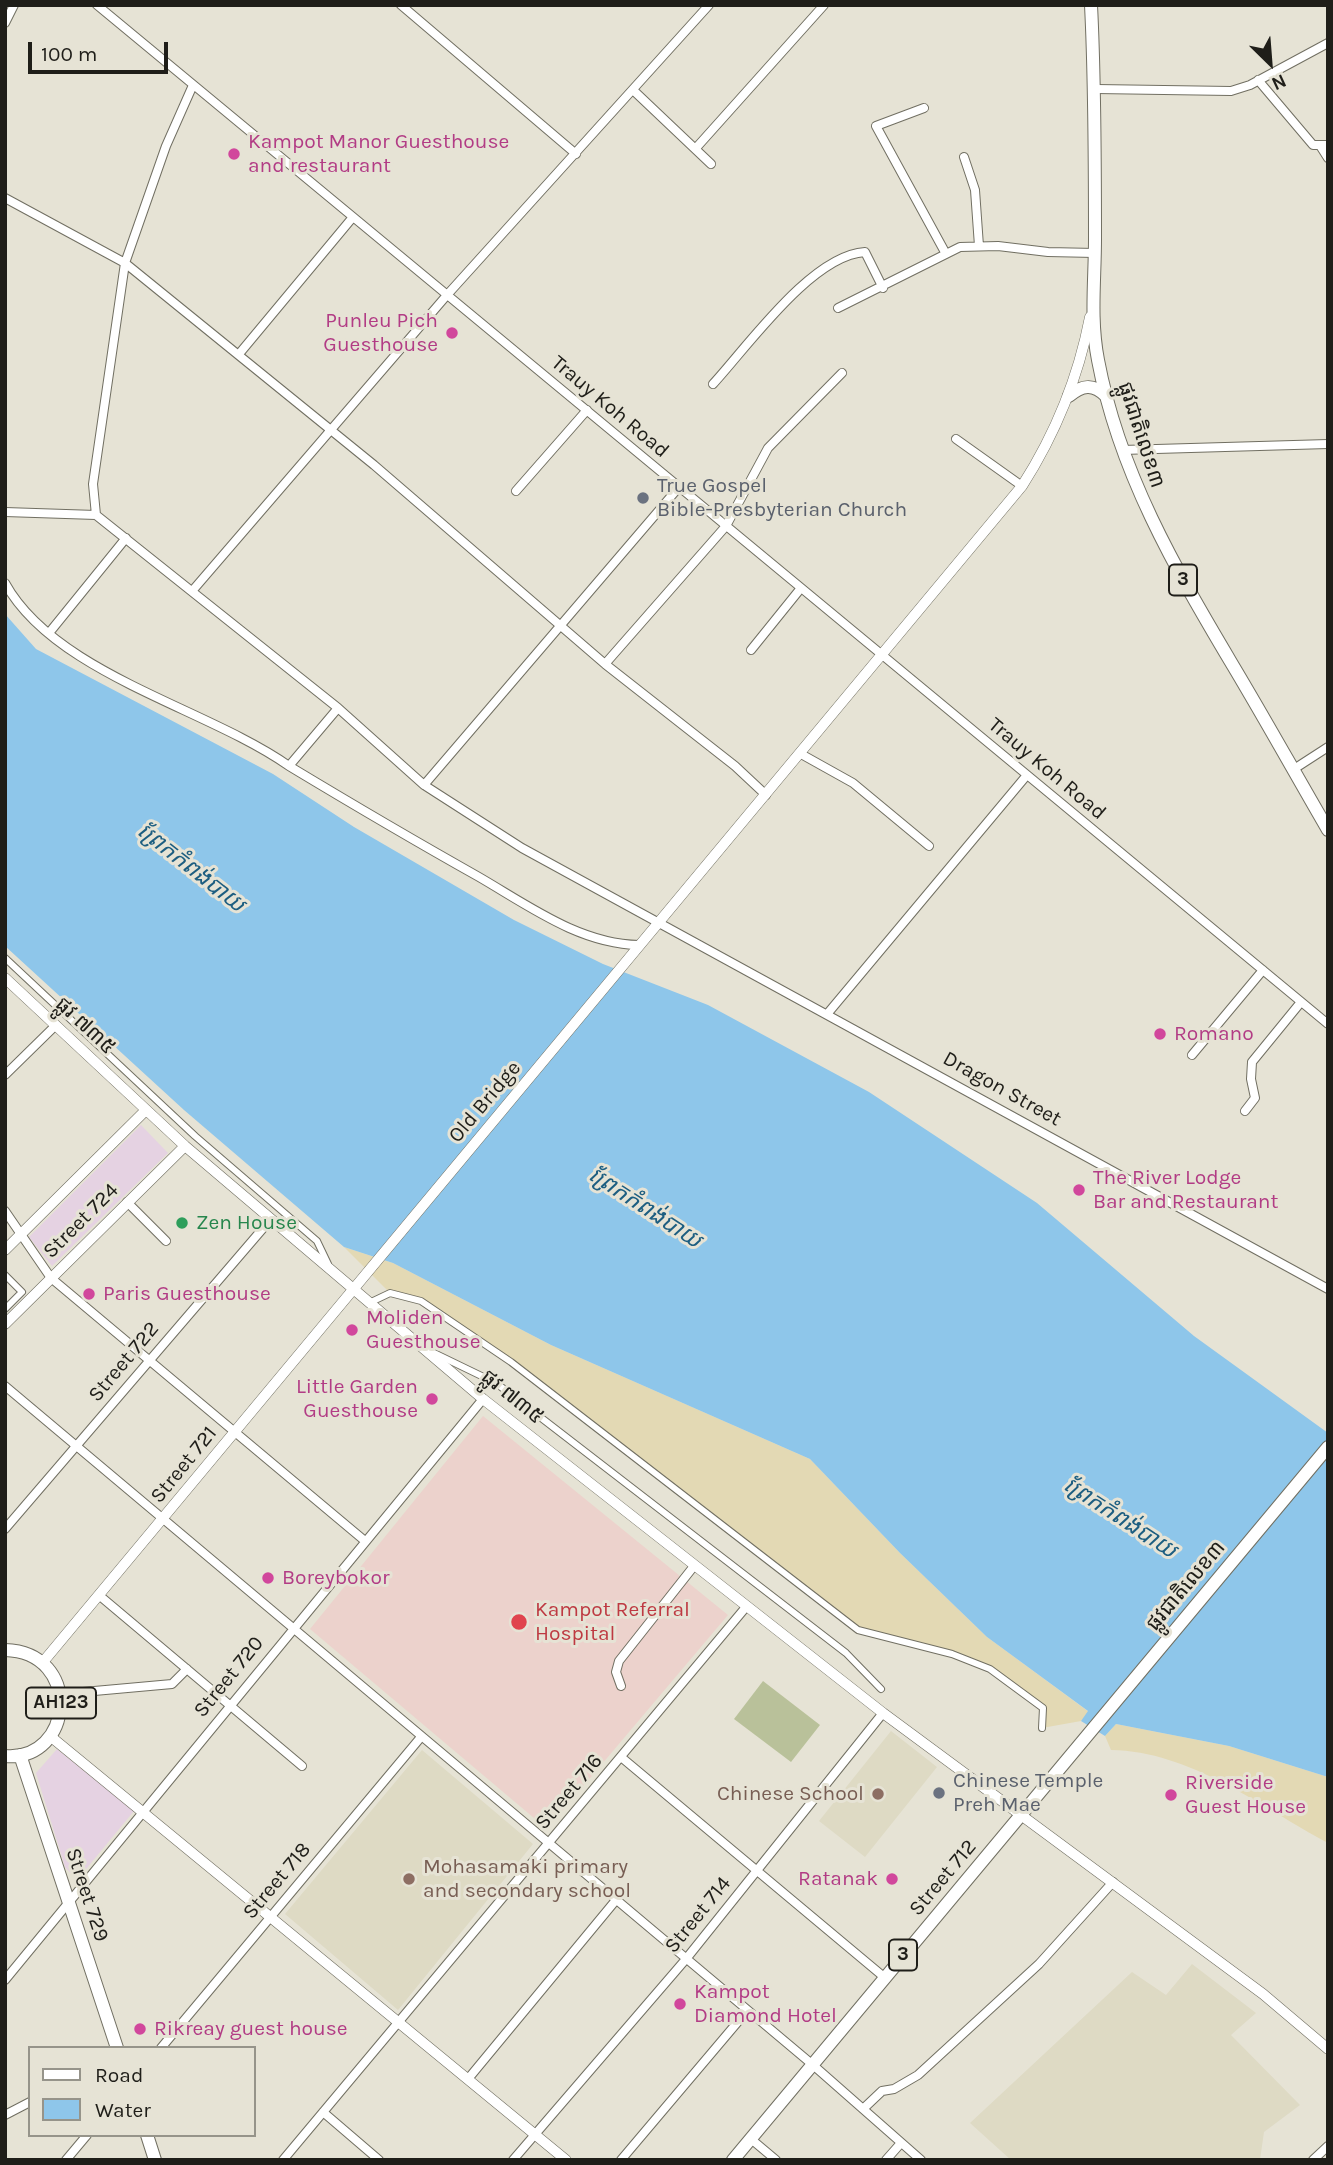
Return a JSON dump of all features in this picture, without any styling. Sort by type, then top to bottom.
[{"type":"main road","name":"ផ្លូវជាតិលេខ៣","points":[[1091,5],[1096,89],[1092,308],[1097,359],[1106,396],[1122,450],[1166,549],[1328,830]]},
{"type":"main road","points":[[1069,396],[1078,388],[1088,386],[1098,388],[1106,396]]},
{"type":"main road","name":"ផ្លូវជាតិលេខ៣","points":[[1073,1750],[1328,1447]]},
{"type":"main road","name":"AH123","points":[[5,1650],[32,1655],[43,1662],[55,1678],[61,1694],[61,1711],[50,1736],[36,1748],[20,1755],[5,1756]]},
{"type":"main road","name":"Street 712","points":[[733,2160],[1022,1815],[1073,1750]]},
{"type":"main road","name":"Street 729","points":[[20,1755],[116,2046]]},
{"type":"main road","points":[[148,2137],[155,2160]]},
{"type":"street","points":[[5,23],[14,5]]},
{"type":"street","name":"Trauy Koh Road","points":[[97,5],[1328,1024]]},
{"type":"street","points":[[401,5],[576,154]]},
{"type":"street","points":[[192,590],[447,295],[709,5]]},
{"type":"street","points":[[696,148],[824,5]]},
{"type":"street","points":[[1096,89],[1231,91],[1258,80],[1328,43]]},
{"type":"street","points":[[1258,80],[1296,129],[1313,145],[1324,146],[1328,158]]},
{"type":"street","points":[[5,512],[96,515],[93,484],[125,263],[173,127],[193,85]]},
{"type":"street","points":[[634,90],[711,164]]},
{"type":"street","points":[[924,108],[876,126],[946,254]]},
{"type":"street","points":[[964,157],[975,190],[979,246]]},
{"type":"street","points":[[5,198],[103,254],[125,263],[331,429],[559,625],[725,758],[766,795]]},
{"type":"street","points":[[239,354],[352,218]]},
{"type":"street","points":[[838,308],[883,288],[960,247],[1095,253]]},
{"type":"street","points":[[713,384],[789,300],[816,274],[838,261],[865,252],[883,288]]},
{"type":"street","name":"Old Bridge","points":[[354,1291],[1023,486],[1048,446],[1069,396],[1083,351],[1092,308]]},
{"type":"street","points":[[606,664],[726,526],[768,449],[842,373]]},
{"type":"street","points":[[516,491],[587,410]]},
{"type":"street","points":[[956,439],[1023,486]]},
{"type":"street","points":[[1122,450],[1328,444]]},
{"type":"street","points":[[425,785],[679,487]]},
{"type":"street","name":"Dragon Street","points":[[96,515],[338,708],[425,785],[522,848],[828,1013],[1328,1289]]},
{"type":"street","points":[[49,633],[126,538]]},
{"type":"street","points":[[5,583],[49,633],[94,664],[289,766],[391,828],[566,927],[615,945],[637,948]]},
{"type":"street","points":[[751,650],[801,588]]},
{"type":"street","points":[[289,766],[338,708]]},
{"type":"street","points":[[1294,769],[1328,747]]},
{"type":"street","points":[[800,754],[853,782],[929,846]]},
{"type":"street","points":[[828,1013],[1027,775]]},
{"type":"street","points":[[5,958],[195,1136],[317,1241],[332,1272]]},
{"type":"street","points":[[1192,1055],[1263,970]]},
{"type":"street","name":"ផ្លូវ ៧៣៥","points":[[5,978],[185,1146],[483,1399],[883,1713],[1295,2018],[1328,2049]]},
{"type":"street","points":[[1245,1111],[1255,1098],[1251,1079],[1252,1062],[1301,1002]]},
{"type":"street","points":[[5,1075],[56,1025]]},
{"type":"street","points":[[5,1250],[146,1110]]},
{"type":"street","name":"Street 724","points":[[5,1324],[185,1146]]},
{"type":"street","points":[[127,1202],[166,1241]]},
{"type":"street","points":[[5,1211],[51,1278],[146,1361],[365,1541]]},
{"type":"street","name":"Street 722","points":[[5,1529],[146,1361],[271,1219]]},
{"type":"street","points":[[5,1275],[22,1292],[5,1309]]},
{"type":"street","name":"Street 721","points":[[43,1662],[354,1291]]},
{"type":"street","points":[[369,1303],[390,1293],[421,1301],[511,1362],[858,1630],[952,1654],[990,1669],[1043,1708],[1042,1728]]},
{"type":"street","points":[[421,1348],[496,1383],[846,1653],[881,1689]]},
{"type":"street","points":[[5,1386],[813,2065],[921,2160]]},
{"type":"street","name":"Street 720","points":[[5,1980],[229,1704],[483,1399]]},
{"type":"street","points":[[621,1686],[616,1672],[619,1661],[694,1566]]},
{"type":"street","points":[[100,1596],[302,1766]]},
{"type":"street","name":"Street 716","points":[[283,2160],[746,1607]]},
{"type":"street","points":[[61,1694],[173,1684],[187,1669]]},
{"type":"street","name":"Street 714","points":[[513,2160],[686,1959],[883,1713]]},
{"type":"street","points":[[50,1736],[272,1915],[566,2160]]},
{"type":"street","name":"Street 718","points":[[163,2046],[421,1737]]},
{"type":"street","points":[[621,1757],[884,1977]]},
{"type":"street","points":[[863,2109],[882,2091],[894,2089],[918,2075],[1039,1964],[1113,1882]]},
{"type":"street","points":[[468,2079],[616,1900]]},
{"type":"street","points":[[621,2160],[747,2011]]},
{"type":"street","points":[[5,2115],[28,2103]]},
{"type":"street","points":[[323,2112],[379,2160]]},
{"type":"street","points":[[66,2160],[85,2137]]},
{"type":"street","points":[[751,2139],[776,2160]]},
{"type":"street","points":[[886,2160],[901,2143]]},
{"type":"street","points":[[1312,2160],[1328,2146]]},
{"type":"shaded area","points":[[141,1125],[168,1153],[52,1266],[29,1237]]},
{"type":"shaded area","name":"Kampot Referral Hospital","points":[[483,1416],[728,1615],[547,1829],[310,1629]]},
{"type":"shaded area","name":"Chinese School","points":[[891,1731],[937,1767],[865,1857],[819,1821]]},
{"type":"shaded area","points":[[57,1749],[134,1811],[77,1880],[65,1867],[36,1773]]},
{"type":"shaded area","name":"Mohasamaki primary and secondary school","points":[[422,1750],[533,1844],[398,2010],[285,1914]]},
{"type":"shaded area","points":[[1192,1964],[1256,2013],[1231,2035],[1300,2105],[1264,2132],[1260,2160],[1011,2160],[970,2123],[1132,1972],[1166,1995]]},
{"type":"green space","points":[[763,1681],[820,1725],[791,1762],[734,1719]]},
{"type":"sand","points":[[344,1247],[393,1263],[551,1345],[810,1459],[900,1553],[987,1637],[1089,1712],[1081,1721],[1042,1728],[1043,1708],[990,1669],[952,1654],[858,1630],[511,1362],[421,1301],[390,1293]]},
{"type":"sand","points":[[1116,1724],[1229,1746],[1328,1777],[1328,1843],[1197,1770],[1140,1753],[1111,1750],[1105,1736]]},
{"type":"water","name":"ព្រែកកំពង់បាយ","points":[[5,614],[36,649],[273,774],[354,827],[514,920],[603,964],[708,1005],[869,1092],[1037,1203],[1194,1336],[1328,1433],[1328,1777],[1229,1746],[1116,1724],[1105,1736],[1081,1721],[1088,1711],[987,1637],[900,1553],[810,1459],[551,1345],[393,1263],[344,1247],[184,1110],[5,946]]},
{"type":"place","name":"Kampot Manor Guesthouse and restaurant","points":[[234,154]]},
{"type":"place","name":"Punleu Pich Guesthouse","points":[[452,333]]},
{"type":"place","name":"True Gospel Bible-Presbyterian Church","points":[[643,498]]},
{"type":"place","name":"Romano","points":[[1160,1034]]},
{"type":"place","name":"The River Lodge Bar and Restaurant","points":[[1079,1190]]},
{"type":"place","name":"Zen House","points":[[182,1223]]},
{"type":"place","name":"Paris Guesthouse","points":[[89,1294]]},
{"type":"place","name":"Moliden Guesthouse","points":[[352,1330]]},
{"type":"place","name":"Little Garden Guesthouse","points":[[432,1399]]},
{"type":"place","name":"Boreybokor","points":[[268,1578]]},
{"type":"place","name":"Kampot Referral Hospital","points":[[519,1622]]},
{"type":"place","name":"Chinese Temple Preh Mae","points":[[939,1793]]},
{"type":"place","name":"Chinese School","points":[[878,1794]]},
{"type":"place","name":"Riverside Guest House","points":[[1171,1795]]},
{"type":"place","name":"Mohasamaki primary and secondary school","points":[[409,1879]]},
{"type":"place","name":"Ratanak","points":[[892,1879]]},
{"type":"place","name":"Kampot Diamond Hotel","points":[[680,2004]]},
{"type":"place","name":"Rikreay guest house","points":[[140,2029]]}]
